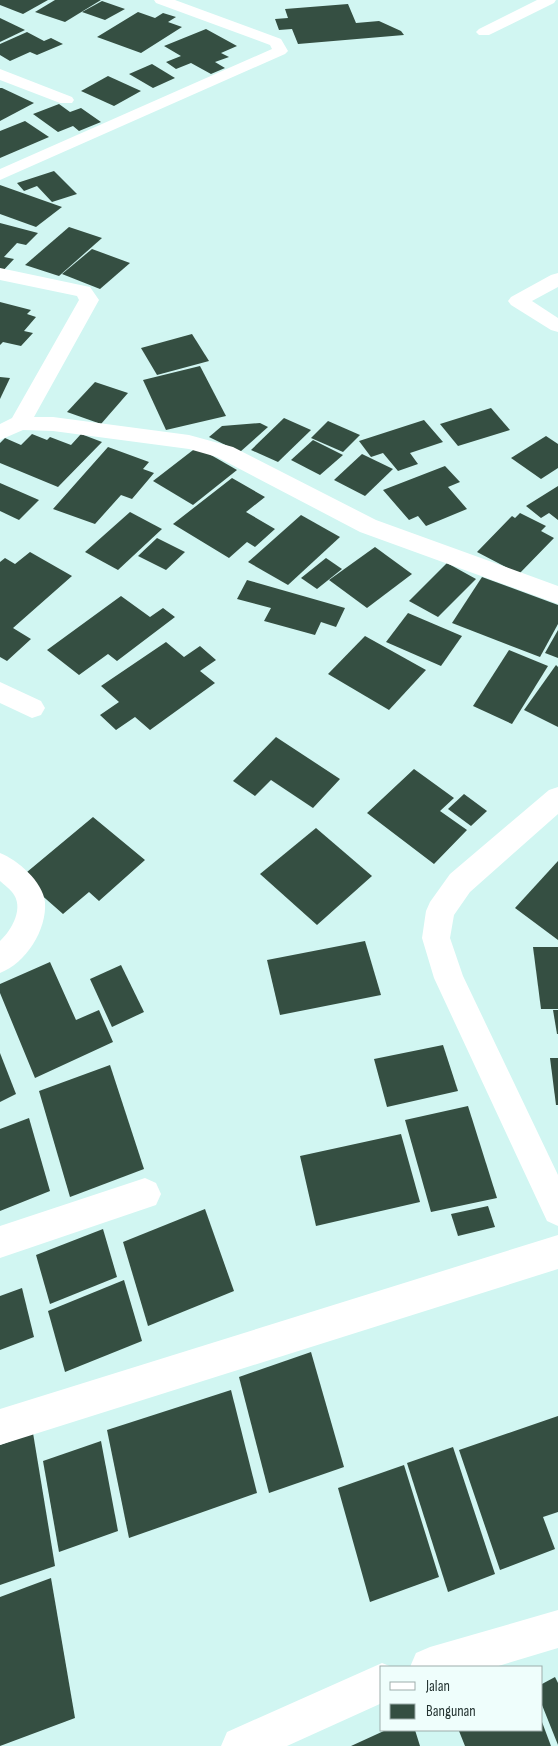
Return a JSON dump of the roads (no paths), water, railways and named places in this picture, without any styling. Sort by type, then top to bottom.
[{"type":"street","points":[[0,175],[280,51],[276,42],[212,11],[161,0]]},
{"type":"street","points":[[484,32],[549,0]]},
{"type":"street","points":[[0,74],[66,100]]},
{"type":"street","points":[[0,274],[72,290],[83,290],[90,300],[20,423]]},
{"type":"street","points":[[558,279],[518,301],[558,326]]},
{"type":"street","points":[[0,433],[20,423],[53,424],[144,435],[189,442],[217,449],[368,526],[558,594]]},
{"type":"street","points":[[0,692],[32,708]]},
{"type":"street","points":[[558,798],[460,882],[440,911],[436,938],[449,978],[558,1210]]},
{"type":"street","points":[[0,866],[23,884],[31,900],[30,922],[19,942],[0,960]]},
{"type":"street","points":[[0,1242],[145,1194]]},
{"type":"street","points":[[0,1427],[558,1252]]},
{"type":"street","points":[[434,1666],[557,1634]]},
{"type":"street","points":[[241,1746],[380,1684]]}]
